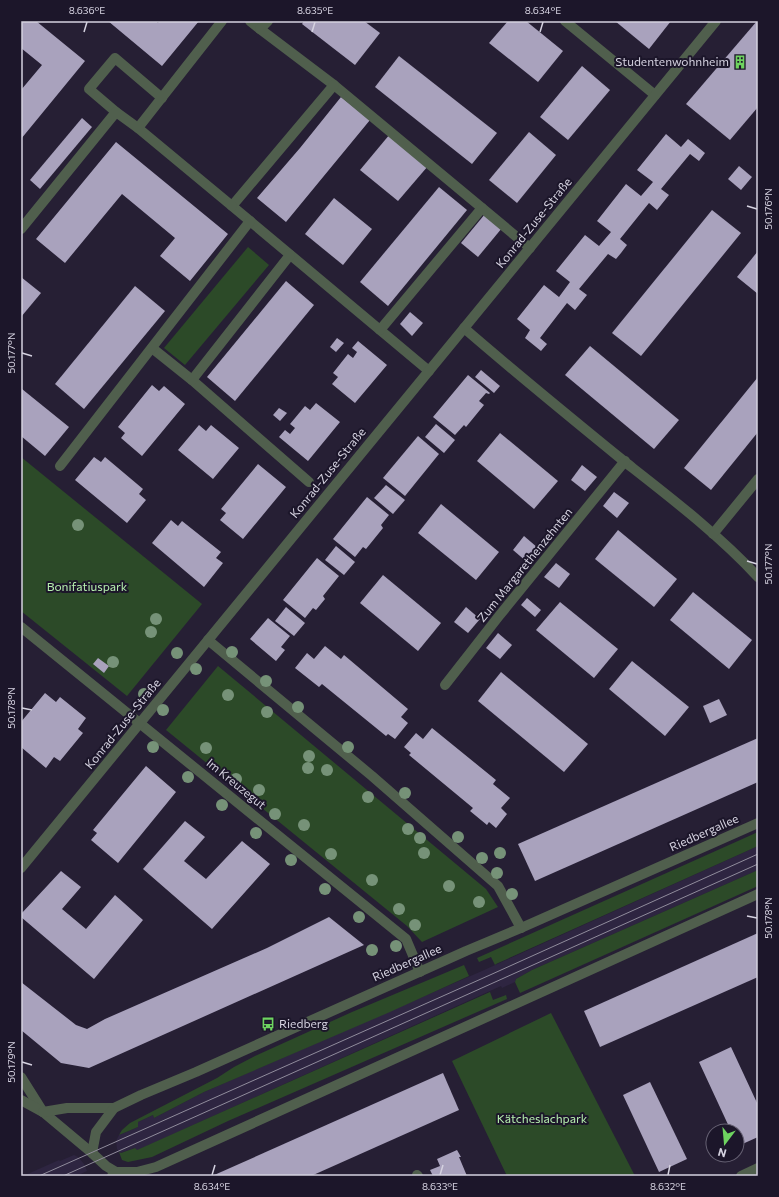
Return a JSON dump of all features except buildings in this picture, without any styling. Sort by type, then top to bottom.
[{"type":"street","points":[[138,128],[222,21]]},
{"type":"street","points":[[250,21],[334,85],[530,248]]},
{"type":"street","points":[[260,29],[268,21]]},
{"type":"street","points":[[564,21],[655,95]]},
{"type":"street","name":"Konrad-Zuse-Straße","points":[[21,868],[716,21]]},
{"type":"street","points":[[162,98],[115,58],[89,89],[138,128],[429,371]]},
{"type":"street","points":[[232,206],[334,85]]},
{"type":"street","points":[[21,229],[116,112]]},
{"type":"street","points":[[380,330],[482,208]]},
{"type":"street","points":[[60,466],[250,221]]},
{"type":"street","points":[[192,380],[290,255]]},
{"type":"street","points":[[464,328],[538,391],[726,544],[758,577]]},
{"type":"street","points":[[152,348],[192,380],[309,482]]},
{"type":"street","name":"Zum Margarethenzehnten","points":[[445,685],[625,462]]},
{"type":"street","points":[[713,534],[758,479]]},
{"type":"street","name":"Im Kreuzegut","points":[[21,627],[406,939],[420,972]]},
{"type":"street","points":[[208,640],[372,776],[498,886],[521,928]]},
{"type":"street","name":"Riedbergallee","points":[[92,1153],[96,1132],[114,1108],[466,951],[758,824]]},
{"type":"street","points":[[21,1100],[43,1112],[92,1153],[115,1175],[137,1172],[156,1167],[758,894]]},
{"type":"street","points":[[21,1076],[43,1112]]},
{"type":"street","points":[[43,1112],[67,1108],[114,1108]]},
{"type":"street","points":[[741,1176],[758,1168]]},
{"type":"shaded area","points":[[758,846],[758,870],[532,970],[516,979],[515,982],[502,988],[501,986],[136,1151],[135,1148],[120,1153],[117,1149],[116,1141],[119,1135],[138,1127],[138,1122],[153,1115],[154,1118],[204,1092],[482,971]]},
{"type":"shaded area","points":[[74,1155],[84,1164],[87,1171],[76,1176],[23,1176],[59,1160],[60,1161]]},
{"type":"green space","points":[[248,247],[269,265],[185,365],[164,348]]},
{"type":"green space","name":"Bonifatiuspark","points":[[21,457],[202,604],[127,696],[21,611]]},
{"type":"green space","points":[[218,666],[486,889],[498,907],[422,942],[407,926],[166,730]]},
{"type":"green space","points":[[758,832],[758,846],[495,965],[491,957],[479,962],[477,958]]},
{"type":"green space","points":[[758,870],[758,886],[520,993],[515,982],[516,979],[532,970]]},
{"type":"green space","points":[[464,965],[469,976],[390,1012],[204,1092],[154,1118],[153,1115],[138,1122],[138,1127],[119,1135],[130,1123],[217,1078],[255,1056],[352,1012]]},
{"type":"green space","points":[[490,992],[493,1000],[506,995],[507,999],[228,1121],[152,1157],[128,1162],[122,1160],[119,1152],[121,1153],[135,1148],[137,1150]]},
{"type":"green space","name":"Kätcheslachpark","points":[[551,1013],[635,1176],[507,1176],[452,1061]]},
{"type":"tram line","points":[[39,1176],[758,854]]},
{"type":"tram line","points":[[63,1176],[758,864]]},
{"type":"place","name":"Studentenwohnheim","points":[[740,62]]},
{"type":"place","name":"Riedberg","points":[[268,1024]]}]
